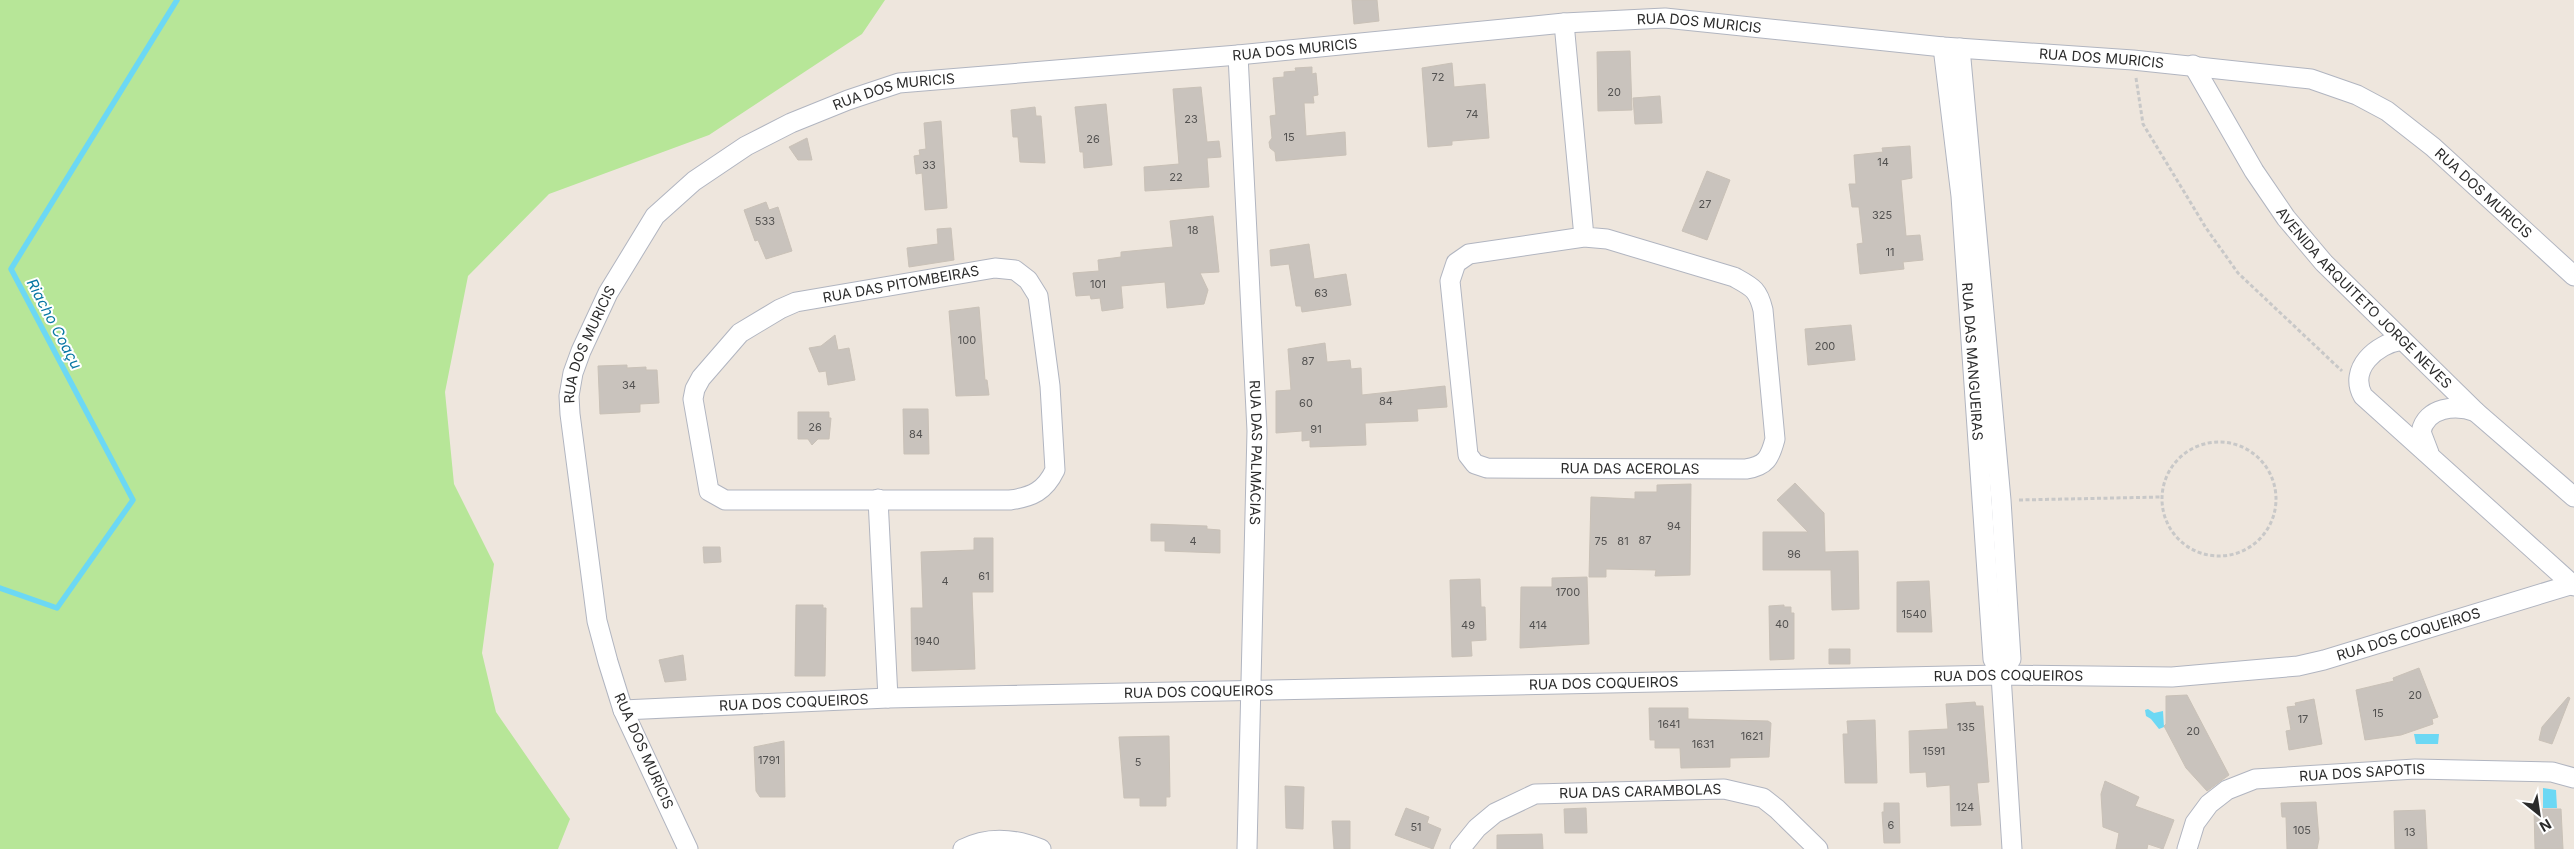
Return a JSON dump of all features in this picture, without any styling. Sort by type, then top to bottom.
[{"type":"street","name":"RUA DOS MURICIS","points":[[688,849],[623,710],[597,621],[569,396],[573,373],[608,293],[655,216],[694,182],[746,146],[824,110],[899,83],[1238,55],[1564,23],[1665,18],[1952,47],[2133,60],[2311,79],[2357,95],[2387,111],[2433,147],[2574,276]]},
{"type":"street","points":[[1564,23],[1584,237]]},
{"type":"street","name":"RUA DAS MANGUEIRAS","points":[[1952,47],[2001,500],[2011,659],[2001,675]]},
{"type":"street","name":"RUA DAS MANGUEIRAS","points":[[1952,47],[1993,659],[2001,675],[2012,849]]},
{"type":"street","name":"RUA DAS PALMÁCIAS","points":[[1238,55],[1256,431],[1247,849]]},
{"type":"street","name":"AVENIDA ARQUITETO JORGE NEVES","points":[[2193,66],[2254,171],[2286,218],[2324,262],[2477,413],[2574,497]]},
{"type":"street","name":"RUA DAS ACEROLAS","points":[[1584,237],[1607,239],[1734,277],[1749,285],[1759,294],[1763,310],[1775,439],[1772,452],[1759,467],[1746,469],[1487,468],[1470,460],[1450,281],[1456,263],[1469,254],[1584,237]]},
{"type":"street","name":"RUA DAS PITOMBEIRAS","points":[[995,268],[1015,270],[1028,280],[1038,296],[1050,386],[1055,470],[1049,482],[1027,498],[1010,500],[878,499],[732,500],[716,495],[709,490],[706,482],[693,400],[695,389],[701,378],[740,333],[758,320],[796,302],[995,268]]},
{"type":"street","points":[[2402,340],[2382,347],[2368,358],[2359,374],[2358,387],[2363,396],[2429,453],[2573,585]]},
{"type":"street","points":[[2429,453],[2421,432],[2426,420],[2436,412],[2456,407],[2477,413]]},
{"type":"street","points":[[878,499],[888,698]]},
{"type":"street","points":[[1982,502],[2001,500]]},
{"type":"street","name":"RUA DOS COQUEIROS","points":[[623,710],[888,698],[2001,675],[2172,677],[2298,666],[2573,585]]},
{"type":"street","name":"RUA DOS SAPOTIS","points":[[2187,849],[2195,823],[2209,804],[2227,790],[2254,779],[2415,769],[2552,772],[2574,778]]},
{"type":"street","name":"RUA DAS CARAMBOLAS","points":[[1460,849],[1477,828],[1496,813],[1535,794],[1724,789],[1763,798],[1818,849]]},
{"type":"street","points":[[963,849],[982,842],[1014,840],[1041,849]]},
{"type":"path","points":[[2133,60],[2143,124],[2206,228],[2238,272],[2358,387]]},
{"type":"path","points":[[2221,442],[2236,444],[2249,450],[2261,460],[2270,472],[2275,486],[2276,501],[2274,516],[2268,530],[2258,541],[2246,550],[2232,555],[2216,557],[2202,554],[2176,538],[2162,512],[2161,497],[2163,482],[2179,457],[2192,448],[2206,443],[2221,442]]},
{"type":"path","points":[[2001,500],[2161,497]]},
{"type":"green space","points":[[0,0],[885,0],[862,34],[709,135],[549,194],[468,276],[445,392],[454,484],[494,564],[482,653],[496,712],[570,819],[558,849],[0,849]]},
{"type":"water","points":[[2148,709],[2154,713],[2163,711],[2164,727],[2159,729],[2146,716],[2145,710]]},
{"type":"water","points":[[2414,734],[2439,734],[2438,744],[2416,744]]},
{"type":"water","points":[[2543,788],[2556,790],[2557,808],[2543,808]]},
{"type":"building","points":[[1352,0],[1377,0],[1379,21],[1354,24]]},
{"type":"building","points":[[1630,51],[1632,110],[1598,111],[1597,52]]},
{"type":"building","points":[[1452,63],[1454,87],[1485,84],[1489,138],[1452,141],[1452,145],[1428,147],[1422,68]]},
{"type":"building","points":[[1312,67],[1312,74],[1316,73],[1318,95],[1313,96],[1314,103],[1304,103],[1306,136],[1345,132],[1346,155],[1276,161],[1275,152],[1270,148],[1269,142],[1272,138],[1270,116],[1276,115],[1273,78],[1284,77],[1284,72],[1296,71],[1295,68]]},
{"type":"building","points":[[1201,87],[1207,142],[1219,141],[1221,157],[1207,158],[1209,187],[1145,191],[1144,167],[1179,164],[1173,89]]},
{"type":"building","points":[[1660,96],[1662,123],[1635,124],[1633,98]]},
{"type":"building","points":[[1106,104],[1112,165],[1084,168],[1083,152],[1080,152],[1075,107]]},
{"type":"building","points":[[1035,107],[1036,116],[1041,116],[1045,163],[1020,162],[1018,137],[1013,137],[1011,110]]},
{"type":"building","points":[[941,121],[947,208],[925,210],[922,173],[916,174],[914,156],[920,155],[919,150],[926,149],[924,123]]},
{"type":"building","points":[[807,138],[812,160],[798,160],[789,147]]},
{"type":"building","points":[[1910,146],[1912,178],[1901,180],[1906,236],[1920,235],[1923,260],[1903,262],[1904,269],[1860,274],[1857,244],[1863,243],[1859,207],[1852,207],[1849,184],[1856,184],[1854,155],[1883,152],[1882,148]]},
{"type":"building","points":[[1707,171],[1730,180],[1707,240],[1682,231]]},
{"type":"building","points":[[766,202],[769,210],[778,207],[792,251],[766,259],[758,240],[755,241],[744,210]]},
{"type":"building","points":[[1213,216],[1219,272],[1200,273],[1208,290],[1204,304],[1167,308],[1165,282],[1121,286],[1123,308],[1102,311],[1100,298],[1091,299],[1090,295],[1076,296],[1073,273],[1099,271],[1098,260],[1121,257],[1121,252],[1173,247],[1170,221]]},
{"type":"building","points":[[951,228],[954,260],[909,267],[907,248],[938,244],[937,229]]},
{"type":"building","points":[[1309,244],[1314,279],[1346,274],[1351,305],[1302,312],[1301,306],[1296,306],[1289,264],[1271,266],[1270,250]]},
{"type":"building","points":[[979,307],[985,380],[987,380],[989,395],[956,396],[949,311]]},
{"type":"building","points":[[1851,325],[1855,360],[1808,365],[1805,329]]},
{"type":"building","points":[[835,335],[838,350],[849,348],[855,380],[828,385],[826,371],[819,372],[809,348],[821,346]]},
{"type":"building","points":[[1325,343],[1327,362],[1350,360],[1351,369],[1361,368],[1362,395],[1445,386],[1447,407],[1417,409],[1418,421],[1365,423],[1366,445],[1310,447],[1310,440],[1302,441],[1302,431],[1276,433],[1276,391],[1291,390],[1288,349]]},
{"type":"building","points":[[627,365],[627,368],[646,367],[646,370],[657,370],[659,403],[640,404],[640,412],[600,414],[598,366]]},
{"type":"building","points":[[903,409],[928,409],[929,454],[904,454]]},
{"type":"building","points":[[798,412],[829,412],[829,418],[831,418],[829,439],[818,439],[812,445],[808,439],[798,439]]},
{"type":"building","points":[[1795,483],[1824,513],[1825,552],[1858,551],[1859,609],[1832,610],[1831,570],[1763,570],[1763,532],[1808,532],[1777,500]]},
{"type":"building","points":[[1691,484],[1690,575],[1655,576],[1656,570],[1606,569],[1606,577],[1589,577],[1591,497],[1635,499],[1635,492],[1657,492],[1657,485]]},
{"type":"building","points":[[1151,524],[1207,526],[1207,529],[1220,530],[1220,553],[1165,551],[1165,541],[1151,541]]},
{"type":"building","points":[[974,538],[993,538],[993,592],[972,592],[975,669],[912,671],[911,608],[923,608],[921,552],[974,550]]},
{"type":"building","points":[[703,547],[720,547],[721,562],[704,563]]},
{"type":"building","points":[[1587,577],[1589,644],[1520,648],[1521,587],[1552,587],[1552,578]]},
{"type":"building","points":[[1480,579],[1481,607],[1485,607],[1486,640],[1471,641],[1472,656],[1452,657],[1450,580]]},
{"type":"building","points":[[1929,581],[1932,632],[1897,632],[1897,582]]},
{"type":"building","points":[[796,605],[823,605],[823,608],[826,608],[825,676],[795,676]]},
{"type":"building","points":[[1784,605],[1784,607],[1791,607],[1791,613],[1794,613],[1794,659],[1770,660],[1769,606]]},
{"type":"building","points":[[1829,649],[1850,649],[1850,664],[1829,664]]},
{"type":"building","points":[[683,655],[686,680],[665,682],[659,660]]},
{"type":"building","points":[[2419,668],[2438,717],[2432,719],[2433,724],[2401,735],[2365,740],[2356,690],[2394,681],[2393,678]]},
{"type":"building","points":[[2187,695],[2229,775],[2207,791],[2186,768],[2164,726],[2166,724],[2166,696]]},
{"type":"building","points":[[2568,697],[2570,698],[2552,744],[2539,740],[2542,727]]},
{"type":"building","points":[[2314,699],[2322,744],[2289,750],[2286,731],[2291,730],[2287,707],[2296,706],[2295,703]]},
{"type":"building","points":[[1975,702],[1976,706],[1983,706],[1989,782],[1977,783],[1981,825],[1951,826],[1950,785],[1927,787],[1926,772],[1910,773],[1909,731],[1948,729],[1946,704]]},
{"type":"building","points":[[1649,708],[1688,708],[1688,719],[1768,721],[1771,723],[1769,757],[1730,758],[1730,767],[1681,768],[1680,748],[1655,748],[1655,740],[1650,740]]},
{"type":"building","points":[[1875,720],[1877,783],[1845,783],[1843,734],[1848,734],[1847,721]]},
{"type":"building","points":[[1169,736],[1170,797],[1166,797],[1166,806],[1140,806],[1140,798],[1124,798],[1119,737]]},
{"type":"building","points":[[784,741],[785,797],[760,797],[756,791],[754,747]]},
{"type":"building","points":[[2105,781],[2139,797],[2135,806],[2174,820],[2163,849],[2148,844],[2147,849],[2116,849],[2119,833],[2103,827],[2101,794]]},
{"type":"building","points":[[1285,786],[1304,787],[1303,829],[1286,828]]},
{"type":"building","points":[[2316,802],[2319,839],[2317,849],[2287,849],[2286,817],[2282,817],[2281,803]]},
{"type":"building","points":[[1884,803],[1899,803],[1900,843],[1884,843],[1882,812],[1884,812]]},
{"type":"building","points":[[1406,808],[1429,817],[1427,823],[1441,829],[1433,849],[1395,835]]},
{"type":"building","points":[[1586,808],[1587,833],[1565,833],[1564,809]]},
{"type":"building","points":[[2534,809],[2561,809],[2563,849],[2535,849]]},
{"type":"building","points":[[2425,810],[2427,849],[2395,849],[2394,811]]},
{"type":"building","points":[[1332,821],[1350,821],[1350,849],[1334,849]]},
{"type":"building","points":[[1542,834],[1543,849],[1497,849],[1497,835]]},
{"type":"waterway","name":"Riacho Coaçu","points":[[0,588],[57,608],[133,500],[11,269],[177,0]]}]
